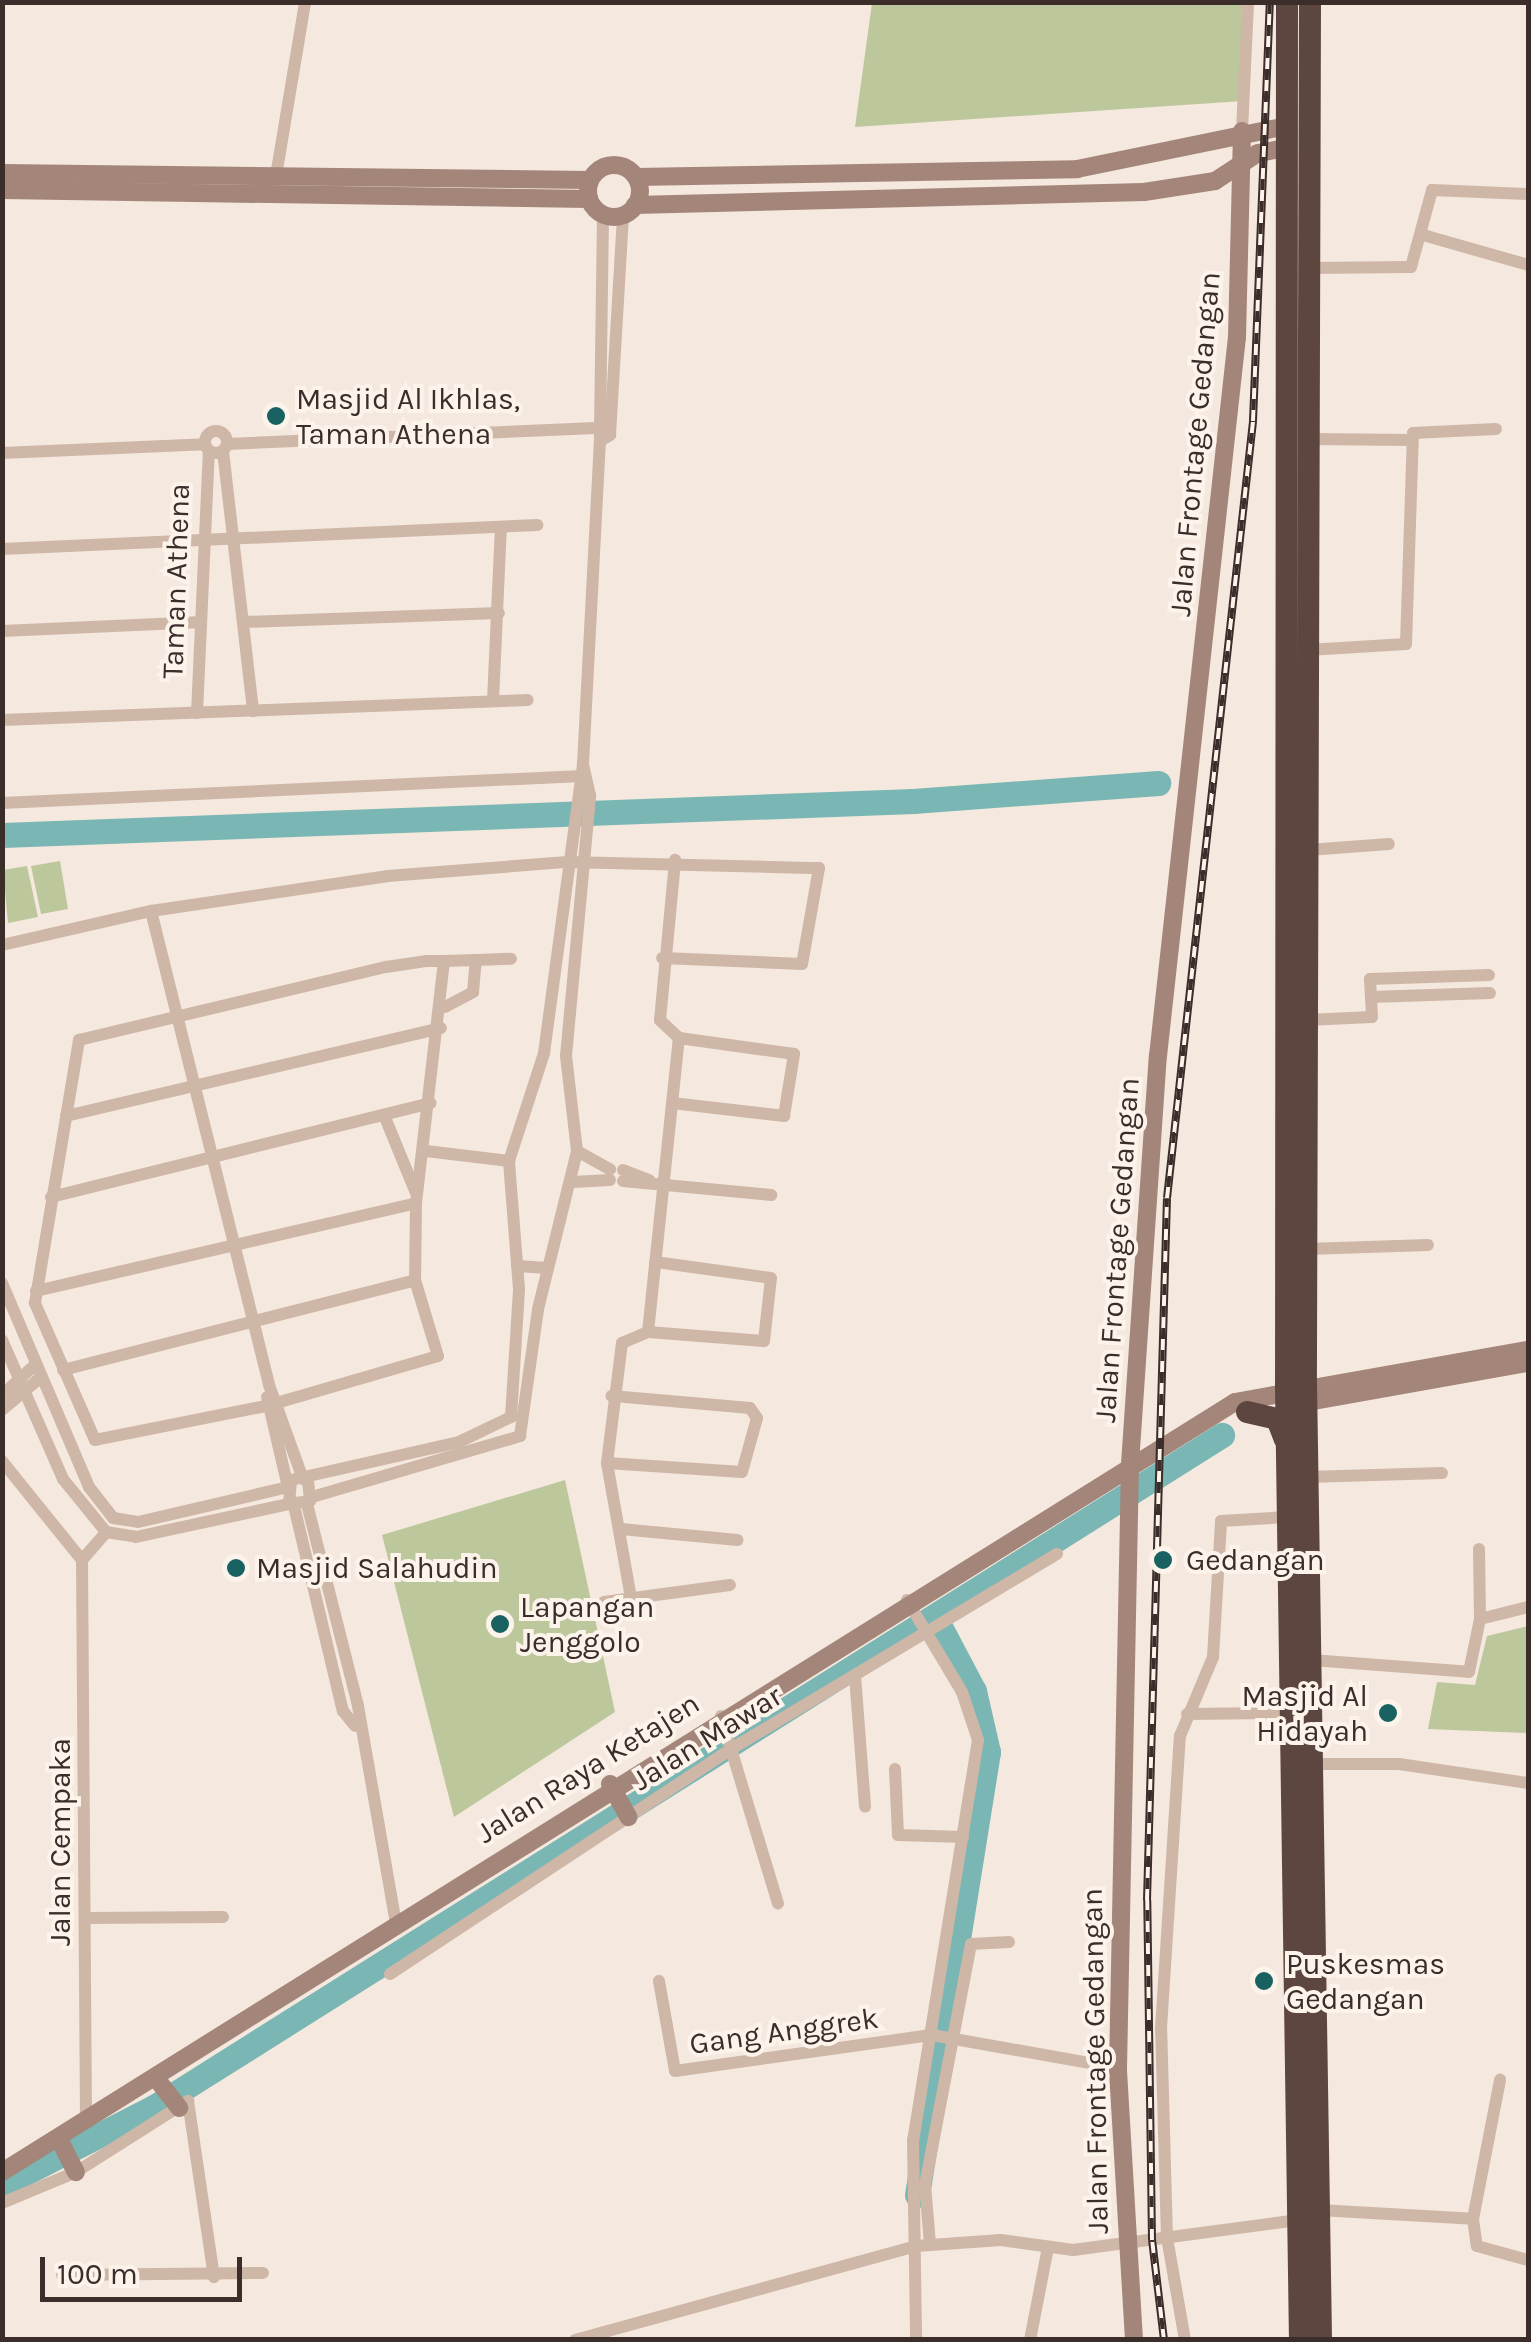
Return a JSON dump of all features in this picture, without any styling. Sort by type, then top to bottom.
[{"type":"highway","points":[[1287,2],[1309,268],[1307,1249],[1296,1395],[1287,1453],[1291,1713],[1309,2215],[1321,2340]]},
{"type":"highway","points":[[1300,2340],[1309,2215],[1312,1764],[1308,1477],[1296,1395],[1298,137],[1310,2]]},
{"type":"highway","points":[[1247,1412],[1278,1419],[1287,1453]]},
{"type":"street","points":[[276,176],[305,2]]},
{"type":"street","points":[[1242,131],[1248,2]]},
{"type":"street","points":[[2,173],[590,180],[608,165],[636,177],[1077,169],[1152,160],[1242,131],[1298,137]]},
{"type":"street","name":"Jalan Frontage Gedangan","points":[[1134,2340],[1118,2068],[1129,1480],[1158,1056],[1237,337],[1238,168],[1242,131]]},
{"type":"street","points":[[603,214],[1144,192],[1238,168],[1298,137]]},
{"type":"street","points":[[600,432],[636,177]]},
{"type":"street","points":[[589,200],[590,180]]},
{"type":"street","points":[[2,190],[589,200],[603,214],[600,432],[583,772],[574,796],[544,1053],[509,1161],[517,1266],[511,1417],[460,1442],[132,1523],[109,1514],[38,1370],[2,1283]]},
{"type":"street","points":[[1309,268],[1411,267],[1432,190],[1528,194]]},
{"type":"street","points":[[1422,235],[1528,265]]},
{"type":"street","points":[[1308,650],[1406,644],[1411,440],[1420,430],[1496,429]]},
{"type":"street","points":[[2,452],[600,432]]},
{"type":"street","points":[[1309,440],[1411,440]]},
{"type":"street","name":"Taman Athena","points":[[216,447],[234,533],[252,710]]},
{"type":"street","name":"Taman Athena","points":[[197,713],[199,535],[216,447]]},
{"type":"street","points":[[2,549],[234,533],[536,525]]},
{"type":"street","points":[[493,701],[501,528]]},
{"type":"street","points":[[244,622],[499,613]]},
{"type":"street","points":[[2,631],[197,622]]},
{"type":"street","points":[[2,720],[528,700]]},
{"type":"street","points":[[2,1461],[82,1560],[106,1532],[186,1527],[300,1503],[520,1436],[547,1268],[573,1182],[578,1151],[566,1056],[590,795],[583,772]]},
{"type":"street","points":[[2,803],[583,772]]},
{"type":"street","points":[[1308,850],[1388,844]]},
{"type":"street","points":[[672,1103],[791,1109],[791,1049],[679,1038],[660,1020],[662,958],[675,860]]},
{"type":"street","points":[[2,945],[152,911],[330,882],[568,862],[804,862],[820,872],[802,964],[662,958]]},
{"type":"street","points":[[152,911],[269,1385],[286,1486],[300,1503],[329,1592],[396,1924]]},
{"type":"street","points":[[559,942],[574,944]]},
{"type":"street","points":[[444,961],[445,1007],[416,1198],[415,1280],[438,1349],[433,1362],[273,1404],[100,1442],[64,1370],[36,1291],[81,1039],[444,961],[510,959]]},
{"type":"street","points":[[445,1007],[473,992],[476,960]]},
{"type":"street","points":[[1308,1020],[1372,1017],[1370,978],[1489,975]]},
{"type":"street","points":[[1371,997],[1490,992]]},
{"type":"street","points":[[66,1116],[442,1028]]},
{"type":"street","points":[[648,1332],[655,1262],[656,1180],[672,1103],[679,1038]]},
{"type":"street","points":[[544,1053],[566,1056]]},
{"type":"street","points":[[51,1197],[431,1103]]},
{"type":"street","points":[[384,1115],[416,1198]]},
{"type":"street","points":[[426,1151],[509,1161]]},
{"type":"street","points":[[578,1151],[617,1175]]},
{"type":"street","points":[[573,1182],[617,1175],[771,1195]]},
{"type":"street","points":[[36,1291],[416,1198]]},
{"type":"street","points":[[1307,1249],[1428,1245]]},
{"type":"street","points":[[631,1598],[607,1463],[612,1396],[625,1338],[648,1332],[760,1342],[769,1274],[655,1262]]},
{"type":"street","points":[[517,1266],[547,1268]]},
{"type":"street","points":[[64,1370],[415,1280]]},
{"type":"street","points":[[2,1340],[68,1488],[106,1532]]},
{"type":"street","points":[[1296,1395],[1528,1350]]},
{"type":"street","points":[[1296,1395],[1528,1363]]},
{"type":"street","points":[[2,1410],[38,1370]]},
{"type":"street","points":[[2,1395],[22,1385]]},
{"type":"street","name":"Jalan Raya Ketajen","points":[[1207,1417],[1247,1412],[1296,1395]]},
{"type":"street","name":"Jalan Raya Ketajen","points":[[2,2172],[69,2158],[86,2125],[173,2096],[396,1924],[910,1603],[1129,1480],[1207,1417],[1296,1395]]},
{"type":"street","points":[[607,1463],[742,1472],[754,1434],[750,1408],[612,1396]]},
{"type":"street","points":[[273,1404],[305,1480],[300,1503],[313,1594],[343,1711],[355,1726]]},
{"type":"street","points":[[460,1442],[464,1456]]},
{"type":"street","points":[[1308,1477],[1442,1473]]},
{"type":"street","points":[[182,1512],[186,1527]]},
{"type":"street","points":[[1185,2340],[1166,2238],[1162,1964],[1187,1714],[1212,1657],[1221,1522],[1288,1517]]},
{"type":"street","points":[[621,1530],[737,1540]]},
{"type":"street","points":[[1311,1660],[1469,1672],[1480,1619],[1478,1549]]},
{"type":"street","name":"Jalan Mawar","points":[[390,1974],[730,1746],[855,1676],[925,1627],[1056,1554]]},
{"type":"street","name":"Jalan Cempaka","points":[[82,1560],[86,2125]]},
{"type":"street","points":[[604,1602],[730,1584]]},
{"type":"street","points":[[313,1594],[329,1592]]},
{"type":"street","points":[[910,1603],[978,1740],[963,1837],[925,2185],[916,2340]]},
{"type":"street","points":[[1480,1619],[1528,1607]]},
{"type":"street","points":[[855,1676],[865,1808]]},
{"type":"street","points":[[1187,1714],[1291,1713]]},
{"type":"street","points":[[722,1719],[778,1904]]},
{"type":"street","points":[[1312,1764],[1399,1764],[1528,1783]]},
{"type":"street","points":[[895,1770],[898,1835],[963,1837]]},
{"type":"street","points":[[612,1787],[627,1815]]},
{"type":"street","points":[[86,1918],[223,1917]]},
{"type":"street","points":[[920,2245],[912,2154],[943,2038],[971,1944],[1008,1942]]},
{"type":"street","name":"Gang Anggrek","points":[[659,1981],[675,2071],[943,2038]]},
{"type":"street","points":[[943,2038],[1118,2068]]},
{"type":"street","points":[[1500,2080],[1473,2219],[1477,2246],[1528,2260]]},
{"type":"street","points":[[2,2203],[173,2096],[214,2278]]},
{"type":"street","points":[[574,2340],[920,2245],[1126,2244],[1309,2215],[1473,2219]]},
{"type":"street","points":[[1030,2340],[1048,2247]]},
{"type":"street","points":[[62,2275],[137,2268],[214,2278],[263,2273]]},
{"type":"green space","points":[[872,3],[1243,3],[1243,101],[855,127]]},
{"type":"green space","points":[[60,861],[68,909],[41,914],[31,866]]},
{"type":"green space","points":[[27,866],[38,917],[8,923],[3,870]]},
{"type":"green space","name":"Lapangan Jenggolo","points":[[565,1480],[615,1712],[454,1817],[382,1535]]},
{"type":"green space","points":[[1528,1626],[1528,1733],[1428,1729],[1437,1682],[1475,1685],[1487,1636]]},
{"type":"waterway","points":[[2,835],[913,801],[1158,783]]},
{"type":"waterway","points":[[2,2185],[154,2107],[1222,1435]]},
{"type":"waterway","points":[[917,2195],[988,1752],[974,1691],[939,1625]]},
{"type":"railway","points":[[1164,2340],[1152,2240],[1147,1900],[1167,1198],[1253,421],[1270,2]]},
{"type":"place","name":"Masjid Al Ikhlas, Taman Athena","points":[[276,416]]},
{"type":"place","name":"Gedangan","points":[[1163,1560]]},
{"type":"place","name":"Masjid Salahudin","points":[[236,1568]]},
{"type":"place","name":"Lapangan Jenggolo","points":[[500,1624]]},
{"type":"place","name":"Masjid Al Hidayah","points":[[1388,1713]]},
{"type":"place","name":"Puskesmas Gedangan","points":[[1264,1981]]}]
